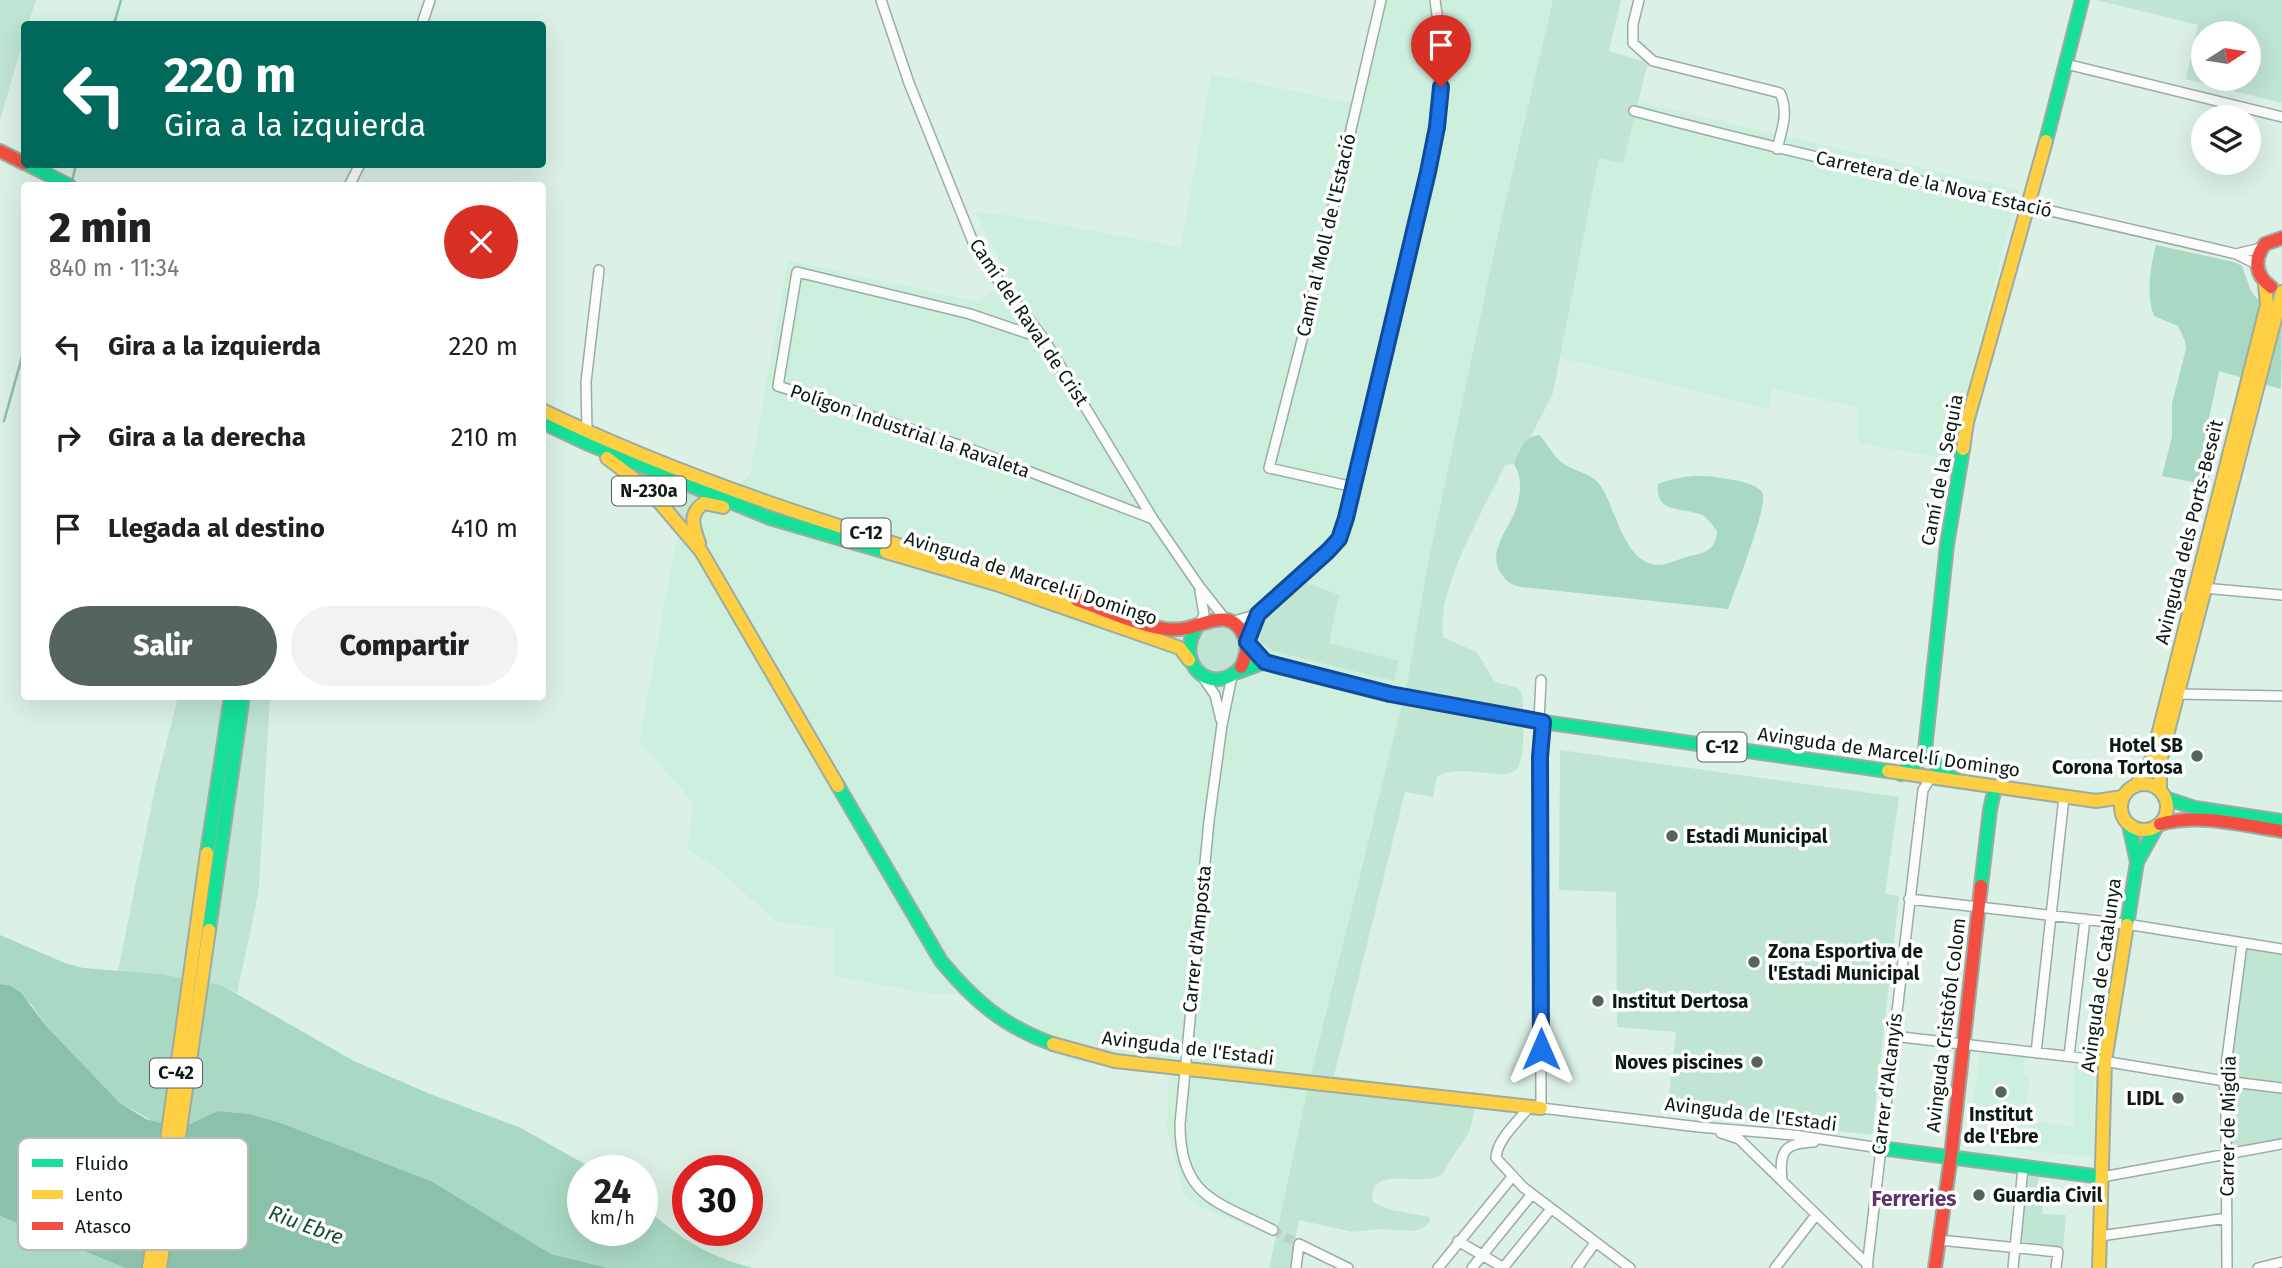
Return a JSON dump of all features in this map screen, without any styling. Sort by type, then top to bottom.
[{"type":"main road","name":"Camí de la Sequia","points":[[1925,750],[1947,545],[1968,422],[2029,205],[2082,0]]},
{"type":"main road","points":[[0,151],[21,162]]},
{"type":"main road","points":[[34,168],[62,182]]},
{"type":"main road","points":[[2281,237],[2269,241],[2262,248],[2256,264],[2258,275],[2265,284],[2282,290]]},
{"type":"main road","name":"Avinguda dels Ports-Beseït","points":[[2136,786],[2152,759],[2267,305],[2265,284]]},
{"type":"main road","name":"Avinguda dels Ports-Beseït","points":[[2163,794],[2158,769],[2282,290]]},
{"type":"main road","name":"C-12","points":[[546,413],[586,438],[760,501],[1102,608],[1157,628],[1171,631],[1212,619],[1228,621],[1238,627],[1247,643]]},
{"type":"main road","name":"Avinguda de Marcel·lí Domingo","points":[[546,423],[586,438],[770,518],[996,584],[1171,645],[1180,649],[1189,660]]},
{"type":"main road","name":"N-230a","points":[[586,438],[649,491],[702,551]]},
{"type":"main road","name":"N-230a","points":[[702,551],[691,520],[692,513],[704,503],[770,518]]},
{"type":"main road","name":"Avinguda de l'Estadi","points":[[702,551],[941,961],[971,997],[1009,1026],[1055,1046],[1115,1061],[1535,1108]]},
{"type":"main road","points":[[1189,660],[1187,645],[1198,625]]},
{"type":"main road","points":[[1235,674],[1247,655],[1247,643]]},
{"type":"main road","name":"Avinguda de Marcel·lí Domingo","points":[[1247,643],[1265,662],[1390,694],[1541,722],[2096,802],[2123,797]]},
{"type":"main road","name":"C-12","points":[[1189,660],[1202,676]]},
{"type":"main road","points":[[1202,676],[1217,680],[1265,662]]},
{"type":"main road","name":"C-42","points":[[176,1138],[231,700]]},
{"type":"main road","name":"C-42","points":[[169,1138],[209,880],[242,700]]},
{"type":"main road","points":[[1901,774],[1918,762],[1925,750],[1944,774],[1961,782]]},
{"type":"main road","points":[[2136,786],[2147,784],[2195,808],[2282,821]]},
{"type":"main road","name":"C-12","points":[[2123,797],[2136,786]]},
{"type":"main road","name":"Avinguda Cristòfol Colom","points":[[1936,1268],[1990,810],[1995,787]]},
{"type":"main road","points":[[2137,862],[2167,812],[2163,794]]},
{"type":"main road","points":[[2123,797],[2121,807],[2137,862]]},
{"type":"main road","name":"Avinguda de Marcel·lí Domingo","points":[[2096,802],[2126,822]]},
{"type":"main road","name":"C-12","points":[[2126,822],[2144,831],[2176,818],[2194,818],[2282,831]]},
{"type":"main road","name":"Avinguda de Catalunya","points":[[2099,1268],[2105,1061],[2137,862]]},
{"type":"main road","points":[[1880,1148],[2102,1177]]},
{"type":"main road","name":"C-42","points":[[149,1268],[152,1250]]},
{"type":"main road","name":"C-42","points":[[160,1268],[162,1250]]},
{"type":"street","points":[[423,21],[430,0]]},
{"type":"street","name":"Camí del Raval de Crist","points":[[881,0],[909,83],[973,242],[995,276],[1044,339],[1153,519],[1199,586],[1228,621]]},
{"type":"street","name":"Camí al Moll de l'Estació","points":[[1354,487],[1269,468],[1306,328],[1381,0]]},
{"type":"street","points":[[1247,643],[1258,614],[1339,539],[1354,487],[1437,127],[1442,52],[1435,0]]},
{"type":"street","points":[[1639,0],[1633,24],[1633,43],[1653,61],[1780,93],[1786,114],[1777,149]]},
{"type":"street","points":[[2066,64],[2282,117]]},
{"type":"street","name":"Carretera de la Nova Estació","points":[[1634,111],[1777,149],[2236,254],[2256,264]]},
{"type":"street","name":"Carretera de la Nova Estació","points":[[2236,254],[2262,248]]},
{"type":"street","points":[[586,438],[586,382],[599,270]]},
{"type":"street","name":"Polígon Industrial la Ravaleta","points":[[1044,339],[970,314],[797,272],[778,386],[965,447],[1153,519]]},
{"type":"street","points":[[1198,625],[1204,614],[1199,586]]},
{"type":"street","points":[[2203,588],[2282,595]]},
{"type":"street","points":[[1228,621],[1258,614]]},
{"type":"street","name":"Carrer d'Amposta","points":[[1235,674],[1222,725],[1209,821],[1184,1070],[1180,1148],[1185,1168],[1194,1184],[1208,1197],[1273,1230]]},
{"type":"street","points":[[1202,676],[1214,695],[1222,725]]},
{"type":"street","points":[[1541,680],[1535,1108],[1496,1150],[1496,1158],[1512,1177],[1550,1209],[1630,1268]]},
{"type":"street","points":[[2179,694],[2282,696]]},
{"type":"street","name":"Carrer d'Alcanyís","points":[[1868,1267],[1923,790],[1931,777]]},
{"type":"street","points":[[2036,1054],[2064,797]]},
{"type":"street","points":[[1909,899],[2085,919],[2282,949]]},
{"type":"street","points":[[2069,1056],[2085,919]]},
{"type":"street","name":"Carrer de Migdia","points":[[2227,1268],[2224,1081],[2242,944]]},
{"type":"street","points":[[1893,1036],[2069,1056],[2282,1088]]},
{"type":"street","name":"Avinguda de l'Estadi","points":[[1535,1108],[1754,1131],[1880,1148]]},
{"type":"street","points":[[1699,1127],[1735,1136],[1868,1267]]},
{"type":"street","points":[[1743,1143],[1746,1136],[1754,1131]]},
{"type":"street","points":[[1782,1180],[1780,1162],[1788,1146],[1798,1143],[1843,1144]]},
{"type":"street","points":[[2102,1177],[2282,1144]]},
{"type":"street","points":[[2013,1268],[2024,1168]]},
{"type":"street","points":[[1438,1268],[1512,1177]]},
{"type":"street","points":[[1472,1268],[1532,1194]]},
{"type":"street","points":[[1458,1241],[1503,1268],[1550,1209]]},
{"type":"street","points":[[1775,1268],[1816,1215]]},
{"type":"street","points":[[2100,1237],[2227,1218]]},
{"type":"street","points":[[1939,1240],[2058,1252],[2056,1268]]},
{"type":"street","points":[[1577,1268],[1595,1243]]},
{"type":"street","points":[[1296,1268],[1300,1244],[1349,1268]]},
{"type":"street","points":[[2258,1268],[2282,1262]]},
{"type":"shaded area","points":[[0,0],[36,0],[29,21],[21,21],[21,48],[0,120]]},
{"type":"shaded area","points":[[1387,0],[1553,0],[1498,234],[1428,563],[1407,684],[1309,1082],[1275,1238],[1195,1205],[1183,1194],[1167,1128],[1169,1074],[1067,1060],[1041,1045],[1007,1033],[958,994],[924,993],[833,976],[834,929],[777,922],[712,864],[688,850],[693,802],[639,742],[677,537],[750,475],[788,260],[979,302],[1009,279],[975,212],[1181,247],[1211,74],[1362,105]]},
{"type":"shaded area","points":[[1553,0],[1621,0],[1609,51],[1648,63],[1623,163],[1599,158],[1553,393],[1531,436],[1519,449],[1514,464],[1505,465],[1463,550],[1453,575],[1442,620],[1444,638],[1477,652],[1494,681],[1520,690],[1523,701],[1521,759],[1514,771],[1506,774],[1459,771],[1437,777],[1433,797],[1405,792],[1334,1076],[1476,1094],[1473,1118],[1467,1135],[1443,1173],[1423,1179],[1387,1180],[1378,1183],[1373,1190],[1373,1202],[1391,1210],[1430,1217],[1430,1221],[1423,1228],[1413,1231],[1378,1229],[1353,1232],[1299,1220],[1290,1268],[1269,1268],[1309,1082],[1407,684],[1428,563],[1498,234]]},
{"type":"shaded area","points":[[2096,0],[2282,0],[2282,103],[2234,91],[2261,91],[2261,21],[2191,21],[2191,23]]},
{"type":"shaded area","points":[[2191,56],[2191,80],[2186,79]]},
{"type":"shaded area","points":[[1639,102],[2019,190],[1949,459],[1858,443],[1858,408],[1773,388],[1768,409],[1560,358],[1599,157],[1623,162]]},
{"type":"shaded area","points":[[2156,245],[2234,262],[2242,266],[2251,291],[2259,301],[2282,304],[2281,389],[2219,371],[2202,452],[2214,460],[2207,485],[2162,476],[2172,437],[2172,403],[2186,349],[2178,326],[2154,316],[2150,281]]},
{"type":"shaded area","points":[[1539,435],[1564,464],[1596,480],[1606,495],[1628,545],[1646,562],[1658,565],[1708,550],[1715,541],[1717,531],[1702,515],[1665,505],[1658,494],[1658,484],[1684,477],[1709,476],[1751,484],[1759,489],[1763,499],[1761,513],[1728,609],[1521,587],[1507,580],[1496,559],[1500,541],[1518,501],[1520,479],[1514,464],[1525,441]]},
{"type":"shaded area","points":[[616,460],[710,498],[700,500],[693,537]]},
{"type":"shaded area","points":[[1300,580],[1339,595],[1329,643],[1399,661],[1394,681],[1273,651],[1259,642],[1257,633],[1263,615]]},
{"type":"shaded area","points":[[1218,627],[1234,634],[1241,650],[1234,666],[1218,673],[1202,666],[1195,650],[1202,634]]},
{"type":"shaded area","points":[[177,700],[270,700],[259,886],[237,993],[194,980],[118,971],[155,788]]},
{"type":"shaded area","name":"Zona Esportiva de l'Estadi Municipal","points":[[1560,750],[1899,797],[1885,894],[1899,896],[1872,1135],[1667,1111],[1676,1032],[1617,1027],[1616,892],[1559,890]]},
{"type":"shaded area","points":[[0,935],[83,968],[160,974],[221,985],[354,1061],[430,1094],[519,1127],[569,1155],[567,1246],[658,1246],[658,1219],[672,1230],[672,1246],[697,1246],[753,1268],[608,1268],[551,1254],[431,1181],[281,1123],[250,1114],[219,1111],[192,1123],[175,1127],[160,1125],[120,1103],[48,1028],[31,1004],[9,985],[0,984]]},
{"type":"shaded area","points":[[2242,944],[2282,949],[2282,1144],[2225,1154],[2226,1099]]},
{"type":"shaded area","name":"Institut de l'Ebre","points":[[1980,1051],[2025,1056],[2024,1075],[2030,1076],[2025,1120],[2073,1126],[2074,1064],[2094,1065],[2094,1158],[1973,1144],[1978,1109],[1973,1108]]},
{"type":"shaded area","points":[[2039,1174],[2035,1200],[2043,1202],[2042,1214],[2066,1215],[2063,1250],[2019,1244],[2025,1182],[2031,1175]]},
{"type":"shaded area","points":[[0,1216],[18,1223],[18,1250],[82,1250],[125,1268],[0,1268]]},
{"type":"water","name":"Riu Ebre","points":[[0,984],[9,985],[21,993],[48,1028],[120,1103],[146,1119],[175,1127],[192,1123],[218,1111],[250,1114],[281,1123],[431,1181],[551,1254],[608,1268],[125,1268],[82,1250],[248,1250],[248,1138],[18,1138],[18,1223],[0,1216]]},
{"type":"waterway","points":[[115,21],[121,0]]},
{"type":"waterway","points":[[72,182],[75,168]]},
{"type":"waterway","points":[[4,421],[21,361]]},
{"type":"tunnel","points":[[1273,1230],[1299,1244]]},
{"type":"traffic: fast","points":[[2046,141],[2082,0]]},
{"type":"traffic: fast","points":[[35,168],[62,182]]},
{"type":"traffic: fast","points":[[546,424],[586,443],[770,518],[886,552]]},
{"type":"traffic: fast","points":[[1901,774],[1918,762],[1925,750],[1947,545],[1963,449]]},
{"type":"traffic: fast","points":[[1197,627],[1191,640],[1190,653],[1199,672],[1208,678],[1219,679],[1230,676],[1241,667]]},
{"type":"traffic: fast","points":[[1238,672],[1265,662],[1390,694],[1543,722],[1888,771]]},
{"type":"traffic: fast","points":[[207,853],[230,700]]},
{"type":"traffic: fast","points":[[209,930],[242,700]]},
{"type":"traffic: fast","points":[[1925,750],[1944,774],[1957,780]]},
{"type":"traffic: fast","points":[[838,786],[941,961],[965,988],[991,1011],[1019,1029],[1053,1044]]},
{"type":"traffic: fast","points":[[1981,886],[1995,787]]},
{"type":"traffic: fast","points":[[2165,798],[2195,808],[2282,821]]},
{"type":"traffic: fast","points":[[2129,825],[2137,862]]},
{"type":"traffic: fast","points":[[2127,925],[2137,862],[2156,828]]},
{"type":"traffic: fast","points":[[1880,1148],[2102,1177]]},
{"type":"traffic: slow","points":[[1963,449],[1967,422],[2046,141]]},
{"type":"traffic: slow","points":[[2136,786],[2152,759],[2267,305],[2265,284]]},
{"type":"traffic: slow","points":[[2160,790],[2160,762],[2282,292]]},
{"type":"traffic: slow","points":[[546,412],[606,440],[738,492],[1077,600]]},
{"type":"traffic: slow","points":[[607,458],[649,490],[701,551]]},
{"type":"traffic: slow","points":[[699,543],[694,526],[694,516],[699,507],[704,503],[723,507]]},
{"type":"traffic: slow","points":[[701,551],[838,786]]},
{"type":"traffic: slow","points":[[886,552],[996,584],[1180,648],[1189,660]]},
{"type":"traffic: slow","points":[[1888,771],[2096,801],[2123,797]]},
{"type":"traffic: slow","points":[[2144,784],[2160,791],[2167,807],[2160,823],[2144,830],[2128,823],[2121,807],[2128,791],[2144,784]]},
{"type":"traffic: slow","points":[[167,1138],[207,853]]},
{"type":"traffic: slow","points":[[2099,1268],[2105,1061],[2127,925]]},
{"type":"traffic: slow","points":[[179,1138],[209,930]]},
{"type":"traffic: slow","points":[[1053,1044],[1115,1061],[1541,1108]]},
{"type":"traffic: slow","points":[[149,1268],[152,1250]]},
{"type":"traffic: slow","points":[[160,1268],[163,1250]]},
{"type":"traffic: jam","points":[[0,151],[21,162]]},
{"type":"traffic: jam","points":[[2271,287],[2259,272],[2257,261],[2265,244],[2282,238]]},
{"type":"traffic: jam","points":[[1077,600],[1139,623],[1166,629],[1184,629],[1218,620],[1232,622],[1239,627],[1246,644],[1241,667]]},
{"type":"traffic: jam","points":[[2160,824],[2206,820],[2282,831]]},
{"type":"traffic: jam","points":[[1935,1268],[1951,1156],[1981,886]]},
{"type":"place","name":"Hotel SB Corona Tortosa","points":[[2197,756]]},
{"type":"place","name":"Estadi Municipal","points":[[1672,836]]},
{"type":"place","name":"Zona Esportiva de l'Estadi Municipal","points":[[1754,962]]},
{"type":"place","name":"Institut Dertosa","points":[[1598,1001]]},
{"type":"place","name":"Noves piscines","points":[[1757,1062]]},
{"type":"place","name":"Institut de l'Ebre","points":[[2001,1092]]},
{"type":"place","name":"LIDL","points":[[2178,1098]]},
{"type":"place","name":"Guardia Civil","points":[[1979,1195]]},
{"type":"district","name":"Ferreries","points":[[1914,1199]]},
{"type":"route","points":[[1441,87],[1428,172],[1339,539],[1258,614],[1247,645],[1265,662],[1276,665],[1390,694],[1543,722],[1540,757],[1541,1049]]}]
